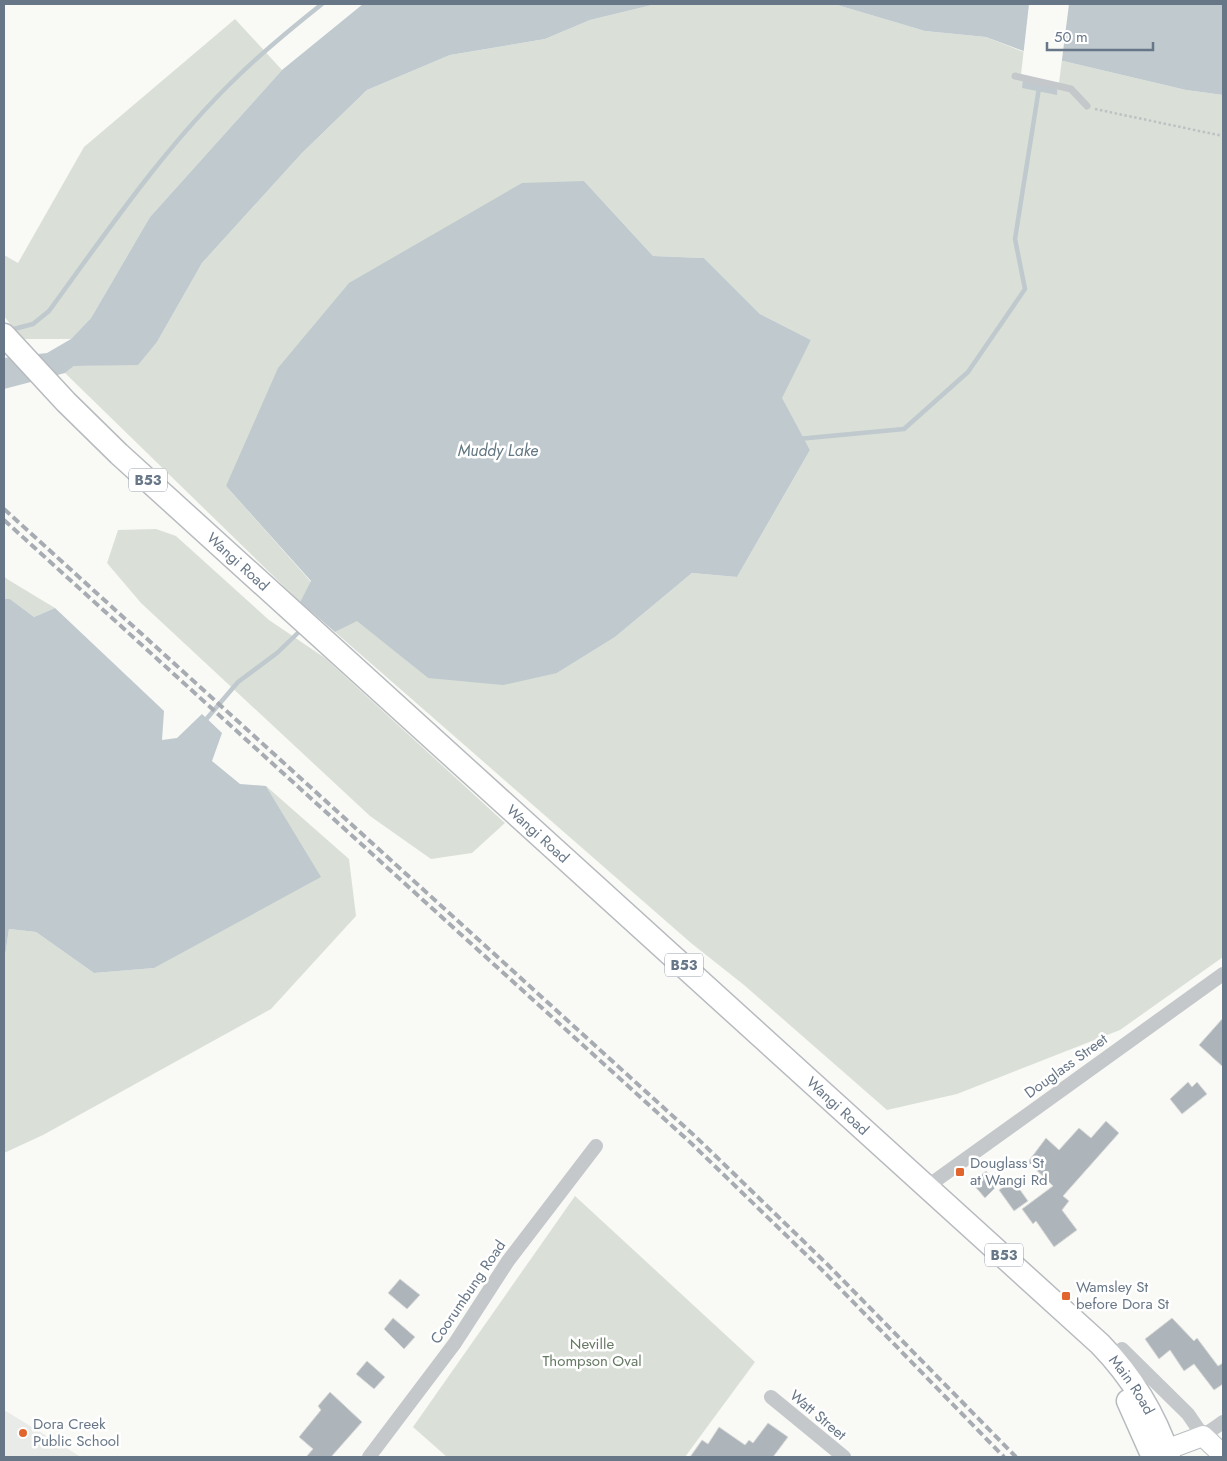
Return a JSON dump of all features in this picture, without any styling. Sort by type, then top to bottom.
[{"type":"main road","name":"Wangi Road","points":[[4,335],[66,402],[119,454],[1080,1324],[1122,1387],[1158,1455]]},
{"type":"street","name":"Douglass Street","points":[[928,1186],[1223,974]]},
{"type":"street","name":"Coorumbung Road","points":[[369,1457],[454,1343],[508,1261],[596,1146]]},
{"type":"street","points":[[1122,1350],[1188,1414],[1203,1436],[1223,1455]]},
{"type":"street","name":"Watt Street","points":[[771,1397],[844,1457]]},
{"type":"street","points":[[1158,1455],[1203,1436],[1223,1422]]},
{"type":"lane","points":[[1015,76],[1071,89],[1087,106]]},
{"type":"path","points":[[1087,106],[1223,136]]},
{"type":"shaded area","name":"Dora Creek Public School","points":[[4,1410],[81,1457],[4,1457]]},
{"type":"green space","points":[[656,4],[834,4],[925,31],[986,37],[1021,51],[1186,90],[1223,95],[1223,957],[1120,1030],[957,1094],[887,1110],[744,985],[691,943],[335,632],[357,620],[428,678],[557,673],[615,637],[692,573],[737,577],[810,450],[781,398],[811,340],[760,314],[704,258],[653,256],[584,181],[226,486],[311,582],[300,602],[65,373],[74,366],[138,364],[157,342],[202,263],[302,153],[367,90],[450,55],[545,39],[590,20]]},
{"type":"green space","points":[[235,19],[282,70],[150,217],[91,318],[71,339],[22,339],[4,316],[4,255],[18,263],[84,147]]},
{"type":"green space","points":[[156,529],[176,536],[269,620],[325,658],[505,823],[472,853],[431,859],[370,816],[141,603],[107,563],[118,530]]},
{"type":"green space","points":[[4,576],[55,608],[34,617],[10,599],[4,599]]},
{"type":"green space","points":[[266,786],[349,859],[356,916],[271,1009],[43,1135],[4,1153],[4,962],[9,929],[36,932],[94,973],[153,968],[320,877]]},
{"type":"green space","name":"Neville Thompson Oval","points":[[575,1196],[755,1362],[685,1457],[447,1457],[413,1427]]},
{"type":"water","points":[[363,4],[656,4],[590,20],[545,39],[450,55],[367,90],[302,153],[202,263],[157,342],[138,365],[74,366],[65,373],[4,389],[4,358],[47,353],[71,339],[91,318],[150,217],[282,70]]},
{"type":"water","points":[[834,4],[1223,4],[1223,95],[1186,90],[1059,60],[1057,95],[1022,88],[1026,52],[986,37],[925,31]]},
{"type":"water","name":"Muddy Lake","points":[[584,181],[653,256],[704,258],[760,314],[811,340],[782,398],[810,450],[737,577],[692,573],[615,637],[557,673],[503,685],[428,678],[357,621],[335,632],[300,602],[311,581],[226,486],[278,368],[349,283],[522,183]]},
{"type":"water","points":[[4,599],[10,599],[34,617],[55,608],[164,711],[162,740],[177,738],[202,714],[222,733],[212,761],[240,784],[266,786],[321,877],[154,968],[94,973],[36,932],[9,929],[4,962]]},
{"type":"pier","points":[[1029,4],[1069,4],[1059,83],[1021,75]]},
{"type":"building","points":[[1223,1018],[1223,1067],[1199,1045]]},
{"type":"building","points":[[1188,1082],[1192,1087],[1197,1082],[1207,1094],[1182,1114],[1170,1099]]},
{"type":"building","points":[[1106,1121],[1119,1133],[1063,1196],[1069,1201],[1062,1210],[1077,1230],[1054,1247],[1036,1221],[1033,1224],[1022,1209],[1053,1186],[1028,1162],[1046,1138],[1059,1150],[1079,1128],[1091,1138]]},
{"type":"building","points":[[986,1171],[998,1185],[985,1198],[972,1183]]},
{"type":"building","points":[[1013,1180],[1028,1201],[1014,1211],[999,1190]]},
{"type":"building","points":[[400,1279],[420,1295],[407,1309],[388,1293]]},
{"type":"building","points":[[393,1318],[415,1337],[404,1349],[384,1329]]},
{"type":"building","points":[[1172,1318],[1194,1341],[1197,1338],[1218,1366],[1223,1363],[1223,1384],[1214,1390],[1194,1364],[1184,1371],[1170,1350],[1159,1359],[1145,1339]]},
{"type":"building","points":[[367,1361],[385,1377],[374,1389],[356,1374]]},
{"type":"building","points":[[330,1392],[362,1422],[331,1457],[306,1457],[313,1449],[299,1437],[321,1410],[318,1406]]},
{"type":"building","points":[[768,1423],[788,1437],[773,1457],[690,1457],[702,1440],[708,1444],[719,1427],[745,1445],[749,1440],[753,1443]]},
{"type":"waterway","points":[[10,330],[33,324],[49,311],[116,219],[186,130],[248,66],[322,4]]},
{"type":"waterway","points":[[798,439],[904,429],[968,372],[1025,289],[1015,239],[1039,88]]},
{"type":"waterway","points":[[203,723],[238,682],[277,653],[302,629]]},
{"type":"railway","points":[[4,509],[697,1138],[828,1265],[1016,1457]]},
{"type":"railway","points":[[4,520],[692,1144],[823,1271],[1004,1457]]},
{"type":"place","name":"Douglass St at Wangi Rd","points":[[960,1172]]},
{"type":"place","name":"Wamsley St before Dora St","points":[[1066,1296]]},
{"type":"place","name":"Dora Creek Public School","points":[[23,1433]]}]
